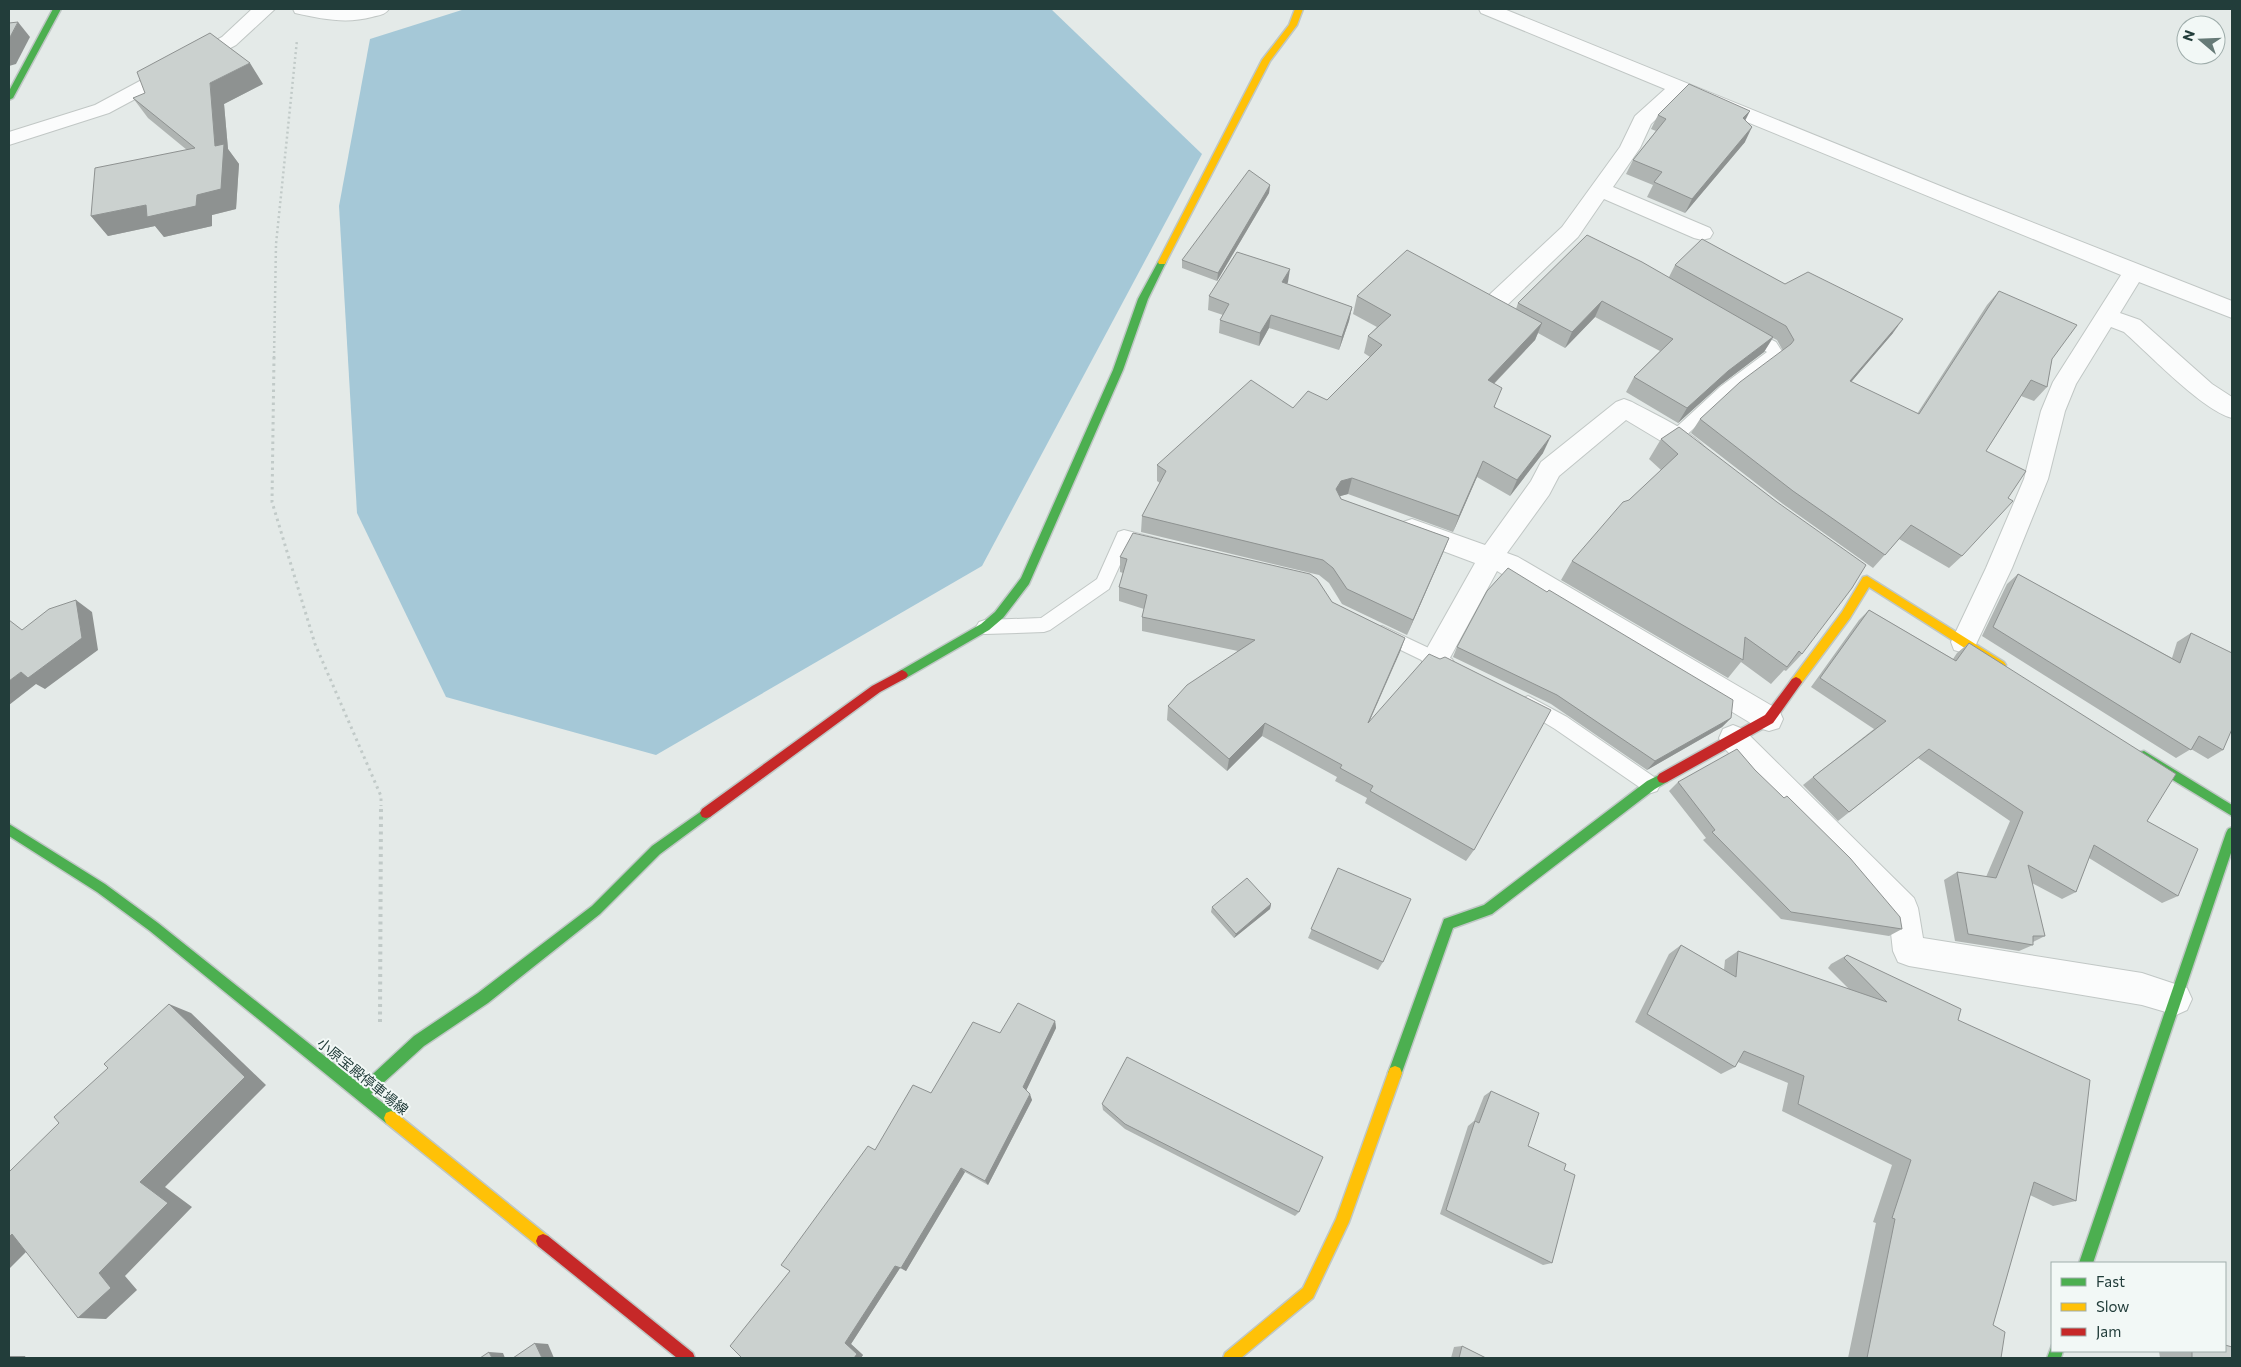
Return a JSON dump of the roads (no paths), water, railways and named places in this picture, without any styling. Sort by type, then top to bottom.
[{"type":"street","points":[[9,98],[57,9]]},
{"type":"street","points":[[9,140],[110,105],[228,41],[259,12],[266,9]]},
{"type":"street","points":[[302,9],[342,17],[358,16],[380,9]]},
{"type":"street","points":[[360,1094],[419,1041],[483,998],[596,910],[656,850],[876,689],[985,627],[999,615],[1025,581],[1118,370],[1143,299],[1266,60],[1292,25],[1299,9]]},
{"type":"street","points":[[1488,9],[2134,272],[2232,310]]},
{"type":"street","points":[[1496,303],[1578,236],[1600,189],[1630,148],[1642,121],[1678,87]]},
{"type":"street","points":[[1600,189],[1643,209],[1702,232]]},
{"type":"street","points":[[1964,642],[2000,568],[2027,497],[2036,479],[2053,411],[2065,382],[2134,272]]},
{"type":"street","points":[[2106,316],[2132,326],[2204,390],[2232,409]]},
{"type":"street","points":[[1435,659],[1500,542],[1540,488],[1550,469],[1624,408],[1675,437],[1720,472]]},
{"type":"street","points":[[1392,522],[1509,564],[1769,720]]},
{"type":"street","points":[[1230,1358],[1308,1294],[1342,1222],[1448,923],[1488,910],[1651,785],[1733,738],[1769,720],[1846,615],[1860,575],[2013,673]]},
{"type":"street","points":[[1733,738],[1903,908],[1909,950],[2142,989],[2176,999]]},
{"type":"street","points":[[2131,747],[2232,811]]},
{"type":"street","name":"小原宝殿停車場線","points":[[9,830],[101,888],[154,927],[688,1358]]},
{"type":"street","points":[[2086,1262],[2232,833]]},
{"type":"lane","points":[[1675,437],[1725,391],[1776,353],[1770,346],[1736,326]]},
{"type":"lane","points":[[985,627],[1044,626],[1102,584],[1124,537],[1173,548]]},
{"type":"lane","points":[[1368,626],[1460,671]]},
{"type":"lane","points":[[1510,696],[1560,723],[1651,785]]},
{"type":"water","points":[[465,9],[1051,9],[1202,154],[982,566],[656,755],[446,697],[357,513],[339,206],[370,39]]}]
